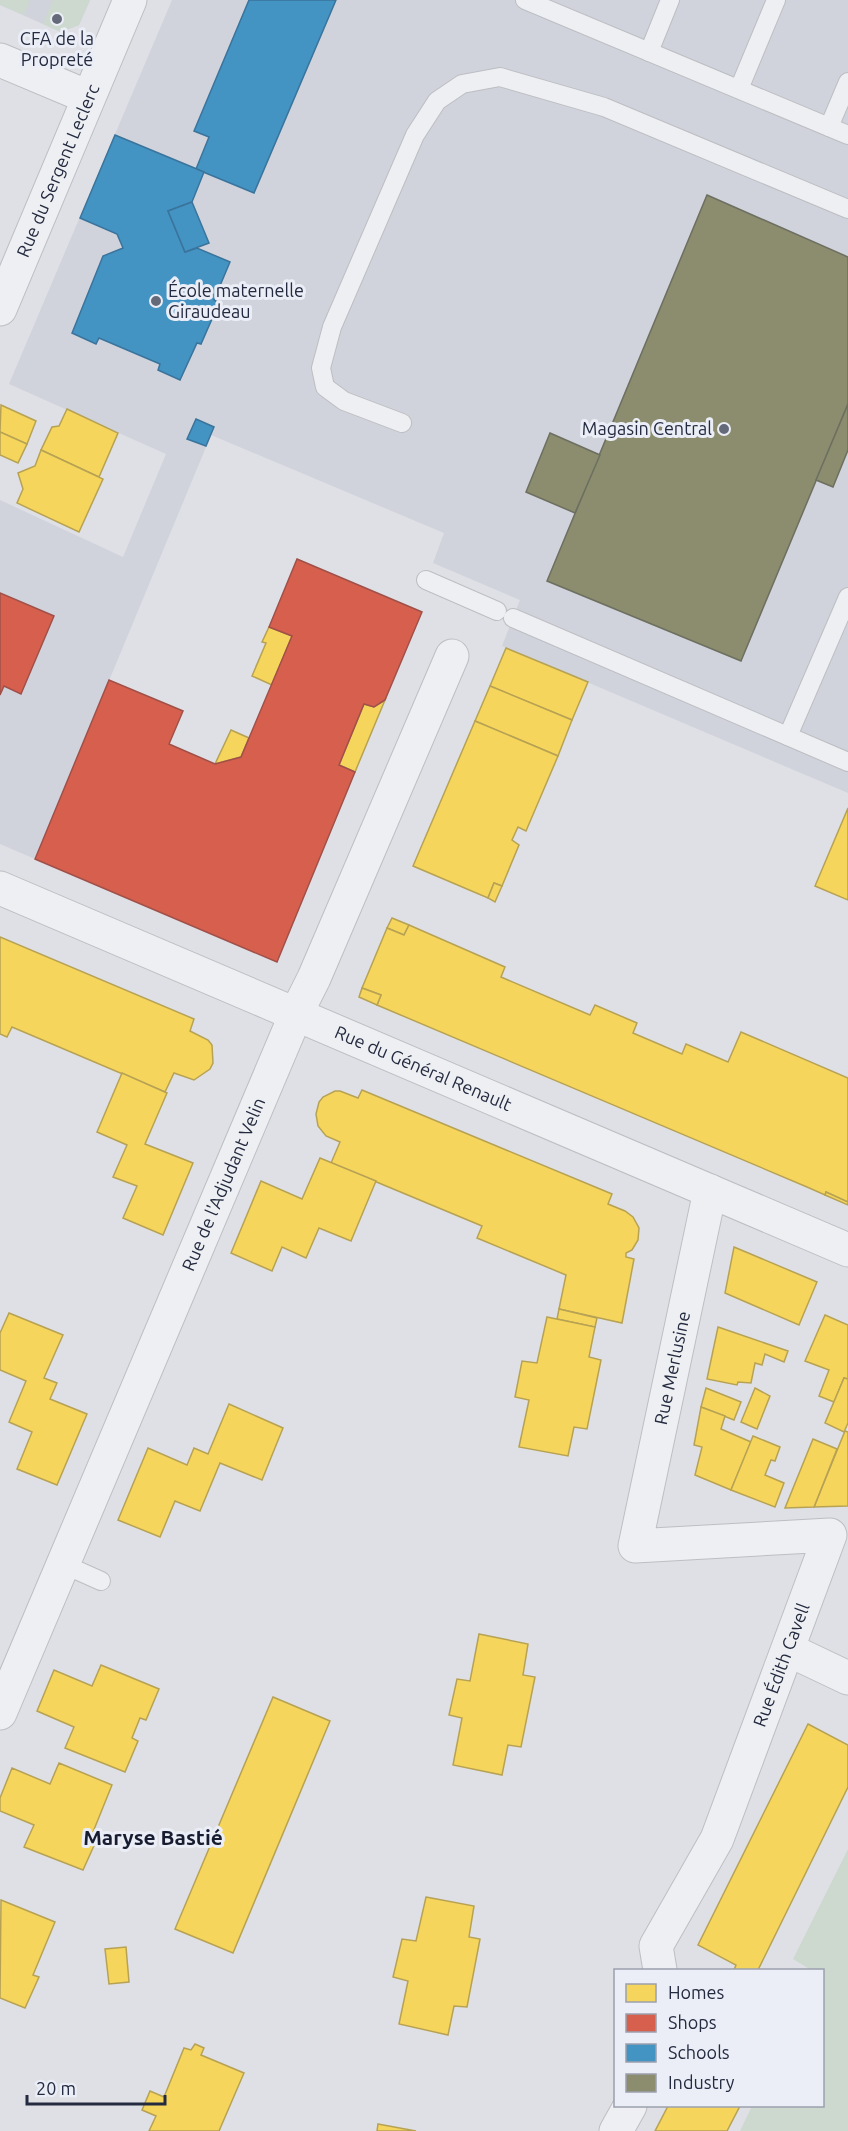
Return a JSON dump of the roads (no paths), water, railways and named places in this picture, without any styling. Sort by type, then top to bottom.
[{"type":"street","name":"Rue du Sergent Leclerc","points":[[0,309],[130,0]]},
{"type":"street","points":[[0,60],[88,97]]},
{"type":"street","name":"Rue de l'Adjudant Velin","points":[[0,1713],[296,1014],[315,978],[452,656]]},
{"type":"street","name":"Rue du Général Renault","points":[[0,888],[848,1250]]},
{"type":"street","name":"Rue Merlusine","points":[[635,1546],[710,1191]]},
{"type":"street","name":"Rue Édith Cavell","points":[[635,1546],[830,1535],[717,1839],[656,1946],[660,1969]]},
{"type":"street","points":[[789,1650],[848,1678]]},
{"type":"street","points":[[616,2131],[629,2107]]},
{"type":"lane","points":[[525,0],[560,7],[649,52],[848,135]]},
{"type":"lane","points":[[649,52],[670,0]]},
{"type":"lane","points":[[739,90],[776,0]]},
{"type":"lane","points":[[402,423],[344,401],[325,387],[321,368],[332,327],[415,135],[437,101],[462,84],[500,77],[604,107],[848,209]]},
{"type":"lane","points":[[829,127],[848,82]]},
{"type":"lane","points":[[426,580],[848,762]]},
{"type":"lane","points":[[788,736],[848,597]]},
{"type":"lane","points":[[63,1564],[101,1581]]},
{"type":"place","name":"CFA de la Propreté","points":[[57,19]]},
{"type":"place","name":"École maternelle Giraudeau","points":[[156,301]]},
{"type":"place","name":"Magasin Central","points":[[724,429]]},
{"type":"district","name":"Maryse Bastié","points":[[153,1838]]}]
